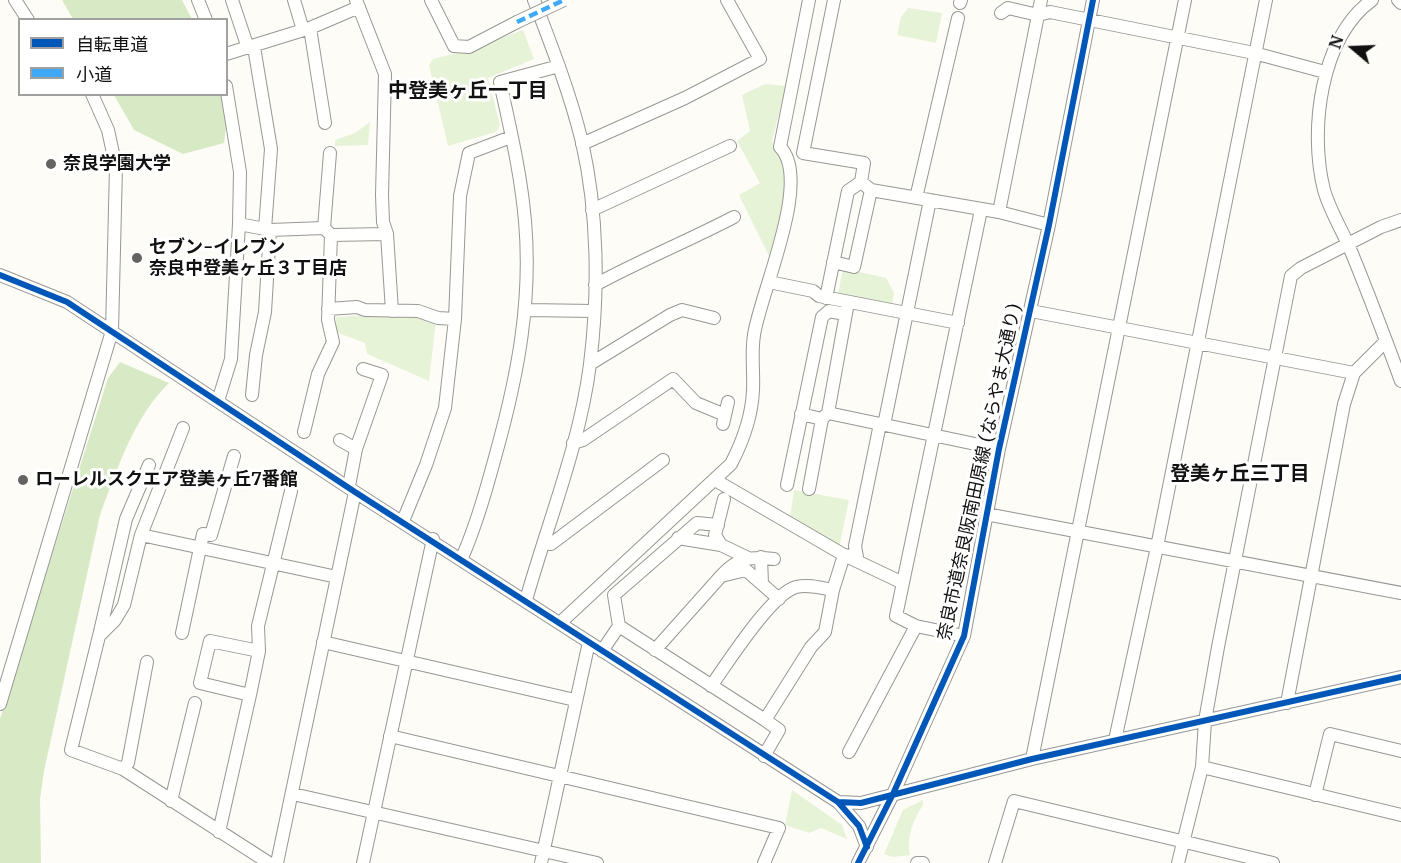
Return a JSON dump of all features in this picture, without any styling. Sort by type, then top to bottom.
[{"type":"street","points":[[15,0],[27,18]]},
{"type":"street","points":[[198,0],[205,18]]},
{"type":"street","points":[[232,0],[251,48],[272,149],[265,312],[256,355],[252,395]]},
{"type":"street","points":[[294,0],[307,29],[326,123]]},
{"type":"street","points":[[431,0],[454,46],[469,47],[564,0]]},
{"type":"street","points":[[526,600],[545,543],[573,443],[590,364],[595,285],[592,210],[582,144],[559,66],[534,0]]},
{"type":"street","points":[[582,144],[685,98],[760,59],[727,0]]},
{"type":"street","points":[[560,623],[715,480],[731,464],[744,441],[753,393],[754,335],[787,218],[790,165],[780,147],[809,0]]},
{"type":"street","points":[[833,262],[854,267],[866,186],[864,163],[803,153],[834,0]]},
{"type":"street","points":[[999,212],[1041,0]]},
{"type":"street","name":"奈良市道奈良阪南田原線 (ならやま大通り)","points":[[858,863],[893,794],[964,636],[999,449],[1031,311],[1093,0]]},
{"type":"street","points":[[1032,759],[1185,0]]},
{"type":"street","points":[[1115,740],[1157,547],[1266,0]]},
{"type":"street","points":[[1372,0],[1364,6],[1342,36],[1325,72],[1318,117],[1324,190],[1348,244],[1401,381]]},
{"type":"street","points":[[228,54],[307,29],[358,3],[385,74],[382,195],[392,311]]},
{"type":"street","points":[[1001,13],[1008,8],[1038,15],[1050,12],[1254,53],[1325,72]]},
{"type":"street","points":[[916,198],[958,18]]},
{"type":"street","points":[[462,558],[478,520],[504,425],[523,346],[526,310],[525,223],[519,169],[500,82],[559,66]]},
{"type":"street","points":[[0,704],[112,331],[116,167],[108,130],[93,96]]},
{"type":"street","points":[[218,401],[231,359],[239,224],[240,172],[228,96]]},
{"type":"street","points":[[403,521],[426,465],[445,408],[455,319],[460,196],[469,153],[511,136]]},
{"type":"street","points":[[592,210],[730,146]]},
{"type":"street","points":[[304,432],[318,374],[333,342],[328,320],[330,153]]},
{"type":"street","points":[[822,317],[816,307],[823,297],[833,262],[848,191],[866,186],[916,198],[999,212],[1049,225]]},
{"type":"street","points":[[844,555],[857,557],[855,546],[930,200]]},
{"type":"street","points":[[964,636],[916,626],[896,616],[981,210]]},
{"type":"street","points":[[595,285],[652,254],[677,247],[734,217]]},
{"type":"street","points":[[1178,863],[1202,767],[1205,721],[1291,276],[1301,268],[1348,244],[1401,220]]},
{"type":"street","points":[[239,224],[268,229],[387,234]]},
{"type":"street","points":[[0,275],[67,302],[352,489],[433,539],[602,651],[838,802],[859,826],[867,848]]},
{"type":"street","points":[[769,282],[813,291],[823,297],[906,311],[958,323]]},
{"type":"street","points":[[809,489],[848,301]]},
{"type":"street","points":[[328,309],[357,307],[418,311],[438,318],[455,319]]},
{"type":"street","points":[[526,310],[594,311]]},
{"type":"street","points":[[590,364],[682,310],[714,318]]},
{"type":"street","points":[[787,484],[822,317],[829,311],[845,314]]},
{"type":"street","points":[[1031,311],[1276,360],[1354,373]]},
{"type":"street","points":[[1287,703],[1344,404],[1354,373],[1386,341]]},
{"type":"street","points":[[278,863],[336,577],[352,489],[356,449],[382,375],[363,369]]},
{"type":"street","points":[[573,443],[583,440],[673,379],[696,404],[726,413]]},
{"type":"street","points":[[801,414],[882,425],[999,449]]},
{"type":"street","points":[[99,636],[115,620],[124,604],[141,535],[183,428]]},
{"type":"street","points":[[340,440],[356,449]]},
{"type":"street","points":[[182,633],[203,534],[211,536],[234,456]]},
{"type":"street","points":[[545,543],[551,544],[663,460]]},
{"type":"street","points":[[149,465],[126,519],[71,750],[123,769],[269,863]]},
{"type":"street","points":[[715,480],[844,555],[903,583]]},
{"type":"street","points":[[219,832],[259,651],[258,626],[291,490]]},
{"type":"street","points":[[721,545],[715,535],[724,500]]},
{"type":"street","points":[[986,514],[1401,593]]},
{"type":"street","points":[[602,651],[619,626],[614,595],[697,523],[718,525]]},
{"type":"street","points":[[141,535],[336,577]]},
{"type":"street","points":[[678,538],[721,545],[746,557],[768,558],[762,585]]},
{"type":"street","points":[[363,863],[433,539]]},
{"type":"street","points":[[765,720],[811,647],[825,632],[833,590],[844,555]]},
{"type":"street","points":[[655,650],[730,566],[746,557]]},
{"type":"street","points":[[721,576],[746,570],[779,599]]},
{"type":"street","points":[[711,686],[763,615],[779,599],[795,587],[833,590]]},
{"type":"street","points":[[619,626],[779,730],[765,756]]},
{"type":"street","points":[[855,748],[916,626]]},
{"type":"street","points":[[250,695],[200,684],[210,640],[259,651]]},
{"type":"street","points":[[323,642],[575,700]]},
{"type":"street","points":[[542,857],[589,642]]},
{"type":"street","points":[[123,769],[128,763],[147,662]]},
{"type":"street","points":[[838,802],[861,803],[1032,759],[1401,677]]},
{"type":"street","points":[[171,801],[195,703]]},
{"type":"street","points":[[1315,795],[1330,734],[1401,751]]},
{"type":"street","points":[[390,736],[779,828],[764,863]]},
{"type":"street","points":[[1202,767],[1401,815]]},
{"type":"street","points":[[293,794],[373,811],[542,857],[597,863]]},
{"type":"street","points":[[995,863],[1014,801],[1273,863]]},
{"type":"street","points":[[917,863],[924,863]]},
{"type":"green space","points":[[62,0],[182,0],[191,18],[72,18]]},
{"type":"green space","points":[[908,8],[942,13],[936,43],[897,35],[901,17]]},
{"type":"green space","points":[[523,30],[534,59],[488,78],[500,125],[496,132],[448,146],[429,65],[433,59],[472,49]]},
{"type":"green space","points":[[765,84],[786,86],[772,141],[786,165],[783,216],[770,258],[739,195],[760,183],[737,141],[750,131],[742,95]]},
{"type":"green space","points":[[115,96],[221,96],[228,113],[224,143],[183,154],[134,130]]},
{"type":"green space","points":[[370,122],[368,145],[335,146],[335,140],[355,133]]},
{"type":"green space","points":[[843,268],[886,278],[894,293],[892,305],[838,295]]},
{"type":"green space","points":[[418,315],[436,320],[429,381],[367,354],[365,343],[336,332],[336,317]]},
{"type":"green space","points":[[120,362],[169,383],[136,428],[100,515],[44,771],[40,799],[41,863],[0,863],[0,719],[108,378]]},
{"type":"green space","points":[[794,490],[849,500],[839,548],[790,518]]},
{"type":"green space","points":[[792,790],[842,825],[847,839],[821,828],[809,833],[785,825]]},
{"type":"green space","points":[[923,800],[923,805],[913,823],[910,855],[893,857],[884,854],[903,810]]},
{"type":"marked path","points":[[517,22],[564,0]]},
{"type":"cycle path","points":[[858,863],[893,794],[964,636],[999,449],[1049,225],[1093,0]]},
{"type":"cycle path","points":[[0,275],[67,302],[355,492],[838,802],[859,826],[867,847]]},
{"type":"cycle path","points":[[838,802],[861,803],[1032,759],[1401,677]]},
{"type":"place","name":"奈良学園大学","points":[[51,164]]},
{"type":"place","name":"セブン-イレブン 奈良中登美ヶ丘３丁目店","points":[[137,258]]},
{"type":"place","name":"ローレルスクエア登美ヶ丘7番館","points":[[23,480]]},
{"type":"district","name":"中登美ヶ丘一丁目","points":[[468,91]]},
{"type":"district","name":"登美ヶ丘三丁目","points":[[1240,474]]}]
